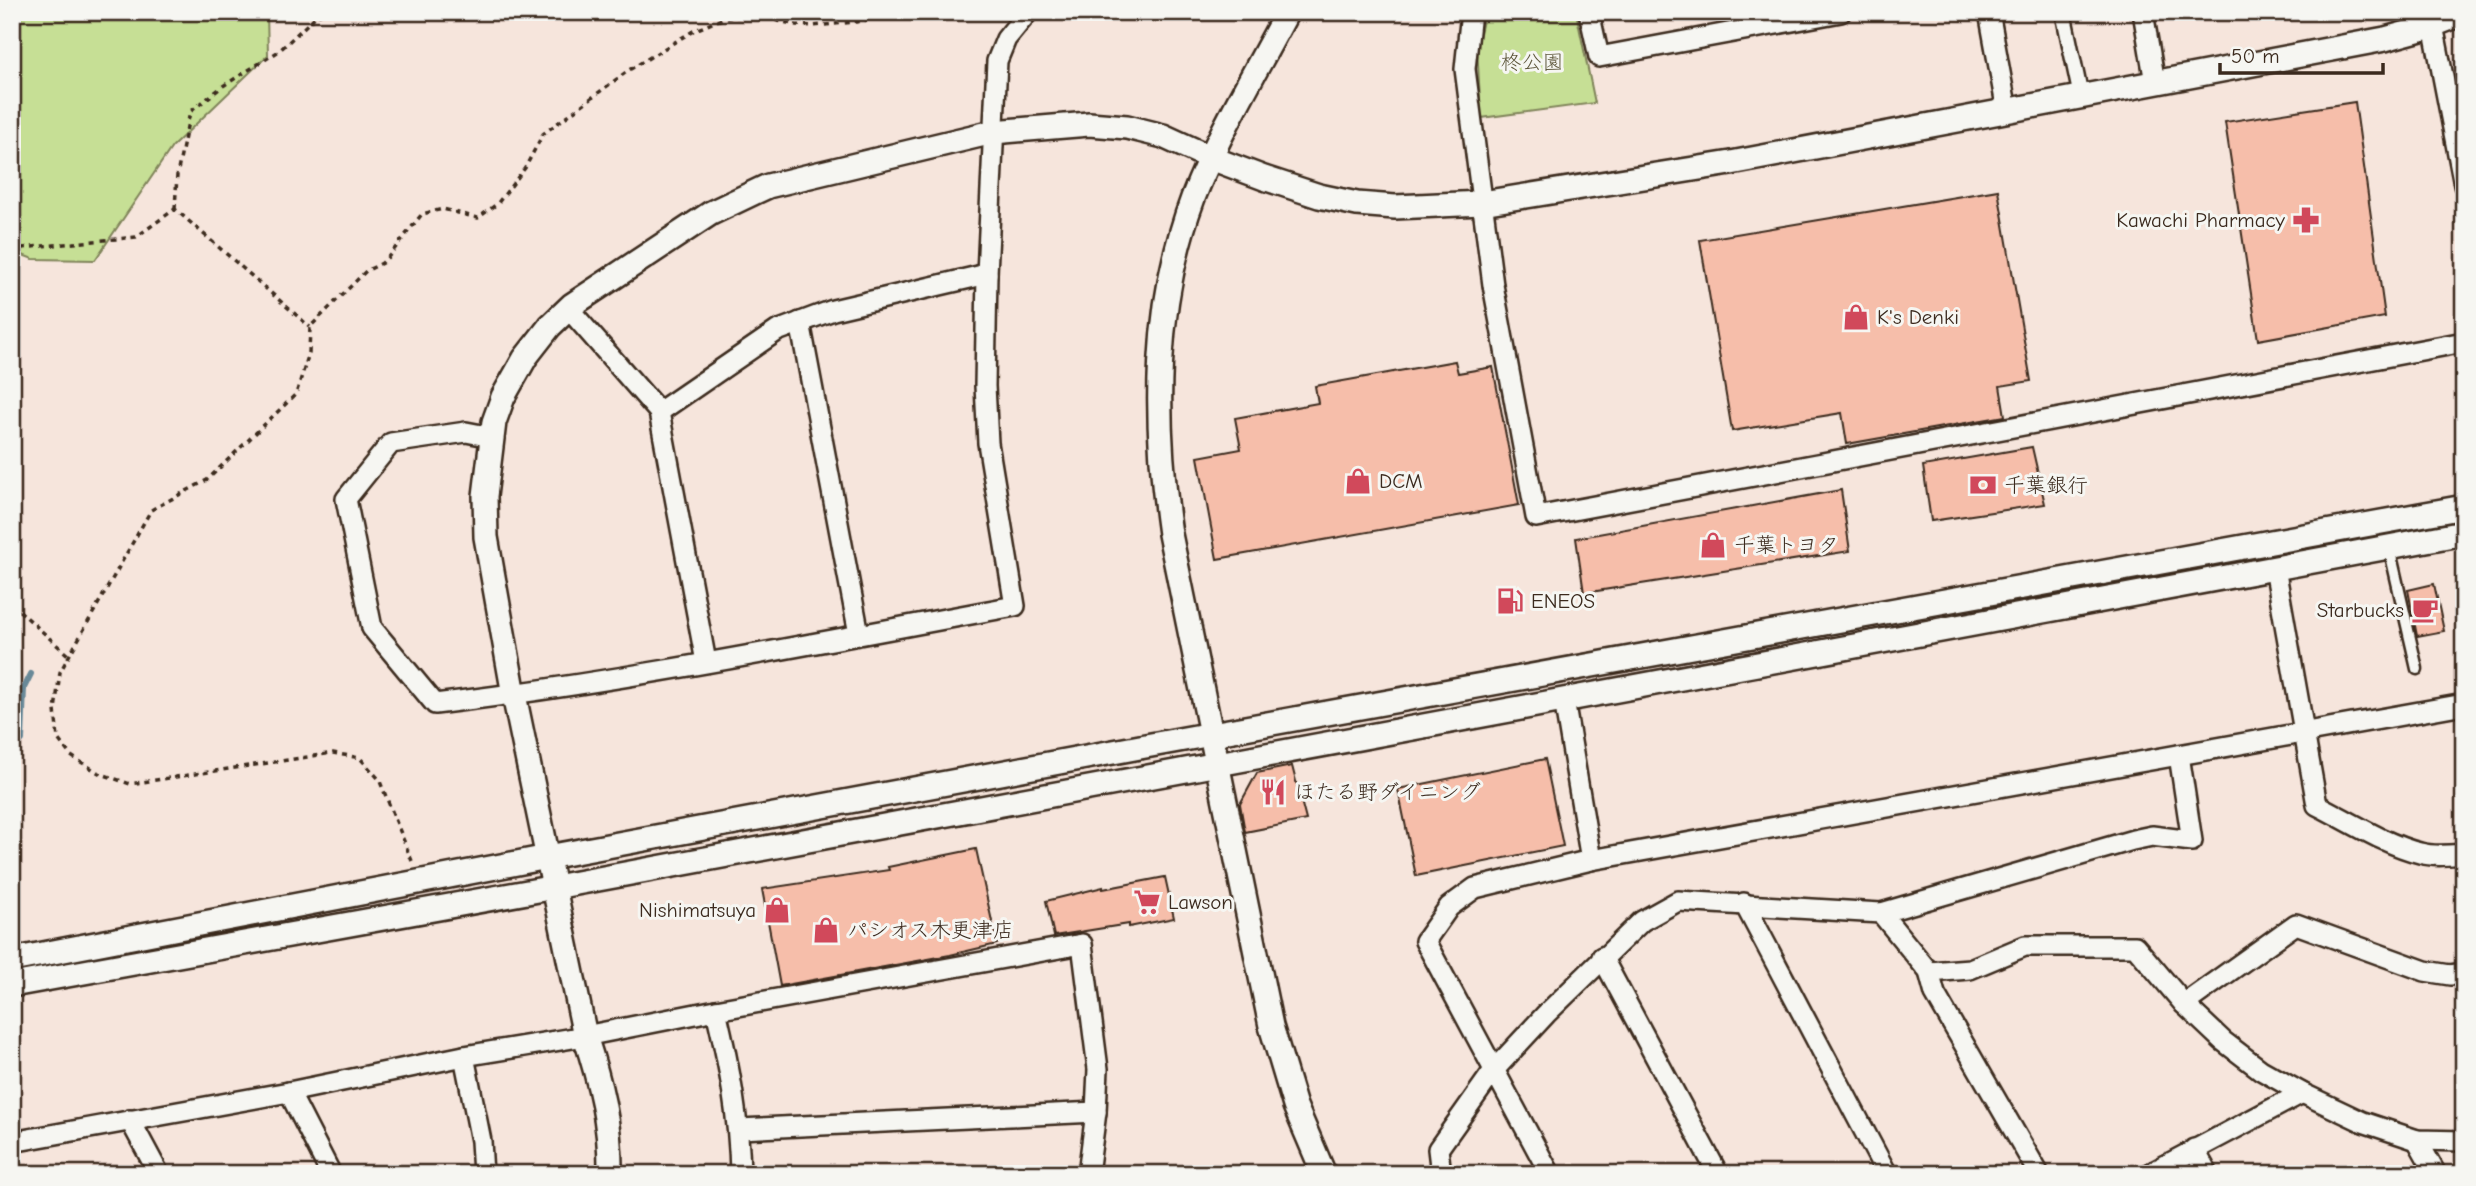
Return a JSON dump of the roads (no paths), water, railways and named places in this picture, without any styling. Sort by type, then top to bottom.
[{"type":"street","points":[[492,437],[466,432],[391,443],[346,499],[372,628],[435,705],[514,695],[1015,606],[988,443],[985,386],[987,274],[997,61],[1006,39],[1028,12]]},
{"type":"street","points":[[1287,12],[1193,198],[1172,271],[1159,366],[1159,435],[1170,534],[1271,1026],[1294,1105],[1324,1174]]},
{"type":"street","points":[[1471,12],[1465,69],[1482,203],[1493,285],[1536,517],[2464,342]]},
{"type":"street","points":[[1589,12],[1599,57],[1775,18],[1841,12]]},
{"type":"street","points":[[1989,12],[2007,111]]},
{"type":"street","points":[[2063,12],[2081,97]]},
{"type":"street","points":[[2143,12],[2155,83]]},
{"type":"street","points":[[610,1174],[609,1130],[599,1080],[585,1036],[514,695],[486,537],[485,496],[494,422],[503,397],[525,358],[550,326],[568,308],[711,213],[768,186],[993,132],[1089,124],[1127,127],[1163,136],[1211,158],[1319,196],[1357,204],[1395,207],[1482,203],[1731,163],[2385,39],[2464,13]]},
{"type":"street","points":[[2433,25],[2464,185]]},
{"type":"street","points":[[659,412],[777,331],[833,310],[987,274]]},
{"type":"street","points":[[568,308],[659,412],[706,662]]},
{"type":"street","points":[[800,322],[859,634]]},
{"type":"street","points":[[12,960],[1212,734],[2464,507]]},
{"type":"street","points":[[12,985],[2464,533]]},
{"type":"street","points":[[2275,568],[2317,805],[2396,844],[2421,853],[2464,854]]},
{"type":"street","points":[[1564,700],[1591,860]]},
{"type":"street","points":[[1550,1174],[1424,941],[1449,906],[1475,888],[1591,860],[2464,704]]},
{"type":"street","points":[[1441,1174],[1438,1149],[1494,1070],[1602,957],[1642,920],[1678,901],[1881,913],[2133,840],[2152,836],[2192,842],[2179,755]]},
{"type":"street","points":[[1744,903],[1887,1174]]},
{"type":"street","points":[[1881,913],[1929,972],[1935,994],[2039,1174]]},
{"type":"street","points":[[2185,1004],[2296,924],[2425,971],[2451,975],[2464,973]]},
{"type":"street","points":[[12,1142],[289,1092],[464,1056],[1082,944],[1098,1069],[1088,1174]]},
{"type":"street","points":[[1929,972],[1970,969],[2025,946],[2135,946],[2185,1004],[2223,1041],[2261,1070],[2362,1122],[2417,1140],[2464,1141]]},
{"type":"street","points":[[1602,957],[1718,1174]]},
{"type":"street","points":[[716,1010],[731,1071],[739,1129],[740,1174]]},
{"type":"street","points":[[464,1056],[481,1141],[483,1174]]},
{"type":"street","points":[[289,1092],[331,1174]]},
{"type":"street","points":[[2149,1174],[2302,1093]]},
{"type":"street","points":[[739,1129],[1096,1112]]},
{"type":"street","points":[[130,1120],[159,1174]]},
{"type":"street","points":[[2417,1140],[2436,1174]]},
{"type":"street","points":[[2194,1149],[2208,1174]]},
{"type":"lane","points":[[2389,547],[2417,669]]},
{"type":"waterway","points":[[12,748],[22,740],[24,688],[31,674]]},
{"type":"place","name":"Kawachi Pharmacy","points":[[2306,220]]},
{"type":"place","name":"K's Denki","points":[[1856,317]]},
{"type":"place","name":"DCM","points":[[1358,481]]},
{"type":"place","name":"千葉銀行","points":[[1983,485]]},
{"type":"place","name":"千葉トヨタ","points":[[1713,545]]},
{"type":"place","name":"ENEOS","points":[[1510,601]]},
{"type":"place","name":"Starbucks","points":[[2425,610]]},
{"type":"place","name":"ほたる野ダイニング","points":[[1273,792]]},
{"type":"place","name":"Lawson","points":[[1147,902]]},
{"type":"place","name":"Nishimatsuya","points":[[777,910]]},
{"type":"place","name":"パシオス木更津店","points":[[826,930]]},
{"type":"park label","name":"柊公園","points":[[1532,62]]}]
